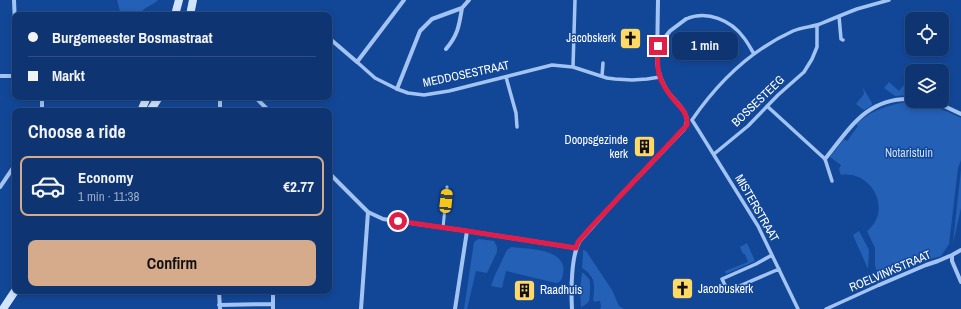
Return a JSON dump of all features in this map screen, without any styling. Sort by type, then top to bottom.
[{"type":"main road","points":[[176,12],[179,0]]},
{"type":"main road","points":[[191,12],[193,0]]},
{"type":"main road","points":[[3,309],[13,294]]},
{"type":"street","points":[[14,0],[14,12]]},
{"type":"street","points":[[357,62],[404,0]]},
{"type":"street","points":[[397,90],[420,31],[432,19],[462,8],[469,0]]},
{"type":"street","points":[[575,0],[576,51],[573,67],[611,78],[632,80],[660,78]]},
{"type":"street","points":[[658,0],[658,71],[660,78],[668,92],[690,120]]},
{"type":"street","points":[[572,309],[574,255],[578,242],[684,129],[703,104],[738,66],[760,50],[794,30],[817,25],[856,10],[889,0]]},
{"type":"street","points":[[446,49],[453,41],[458,29],[462,8]]},
{"type":"street","points":[[658,46],[670,31],[686,19],[699,16],[709,16],[729,23],[745,38],[754,54]]},
{"type":"street","points":[[839,16],[843,40]]},
{"type":"street","name":"BOSSESTEEG","points":[[714,154],[748,126],[778,95],[804,72],[812,59],[817,46],[817,25]]},
{"type":"street","name":"MEDDOSESTRAAT","points":[[332,41],[375,78],[397,90],[424,95],[449,91],[552,65],[573,67]]},
{"type":"street","points":[[602,76],[603,63]]},
{"type":"street","points":[[0,76],[12,76]]},
{"type":"street","points":[[506,77],[516,113],[517,127]]},
{"type":"street","points":[[825,159],[854,123],[867,111],[897,99],[905,99]]},
{"type":"street","points":[[258,100],[266,108]]},
{"type":"street","points":[[767,106],[825,159],[832,182]]},
{"type":"street","points":[[948,108],[961,114]]},
{"type":"street","name":"MISTERSTRAAT","points":[[690,120],[714,154],[758,226],[798,309]]},
{"type":"street","points":[[0,187],[12,169]]},
{"type":"street","points":[[332,176],[368,212],[383,219],[576,248]]},
{"type":"street","points":[[362,309],[368,212]]},
{"type":"street","points":[[455,309],[467,231]]},
{"type":"street","name":"ROELVINKSTRAAT","points":[[826,309],[961,250]]},
{"type":"street","points":[[772,255],[722,279],[728,291],[779,269]]},
{"type":"street","points":[[952,255],[952,261],[961,282]]},
{"type":"street","points":[[219,294],[220,307],[273,307],[273,294]]},
{"type":"lane","points":[[443,228],[448,187]]},
{"type":"green space","points":[[117,0],[158,0],[142,12],[120,12]]},
{"type":"green space","points":[[889,82],[899,91],[904,85],[905,95],[895,96],[884,88]]},
{"type":"green space","points":[[863,88],[872,103],[872,105],[864,110],[856,104],[864,94]]},
{"type":"green space","name":"Notaristuin","points":[[905,102],[905,108],[938,108],[961,118],[961,160],[958,168],[949,244],[941,256],[923,261],[920,256],[914,259],[916,264],[883,279],[882,277],[880,278],[875,266],[875,248],[867,231],[875,223],[878,213],[878,203],[875,194],[870,185],[862,179],[852,175],[841,175],[839,169],[841,165],[830,157],[844,139],[847,141],[858,126],[856,124],[862,119],[880,109],[894,104]]},
{"type":"green space","points":[[961,170],[961,208],[953,243],[953,242]]},
{"type":"green space","points":[[859,231],[869,250],[868,269],[853,235]]},
{"type":"green space","points":[[478,239],[494,241],[497,247],[497,252],[487,273],[476,271],[467,309],[464,309],[474,242]]},
{"type":"green space","points":[[747,243],[755,261],[726,274],[725,271],[748,262],[740,247]]},
{"type":"green space","points":[[511,247],[536,250],[553,255],[559,259],[563,265],[561,280],[556,283],[506,271],[502,288],[491,286],[507,250]]},
{"type":"green space","points":[[583,250],[586,251],[612,290],[619,306],[624,309],[600,309],[600,301],[595,302],[593,300],[594,282],[587,271],[582,268]]},
{"type":"green space","points":[[582,272],[589,279],[590,290],[589,301],[581,307],[580,289]]},
{"type":"place","name":"Jacobskerk","points":[[631,38]]},
{"type":"place","name":"Doopsgezinde kerk","points":[[644,147]]},
{"type":"place","name":"Jacobuskerk","points":[[683,289]]},
{"type":"place","name":"Raadhuis","points":[[525,290]]},
{"type":"route","points":[[398,221],[576,248],[578,242],[592,226],[687,125],[688,120],[686,115],[668,92],[660,78],[657,62],[658,46]]}]
